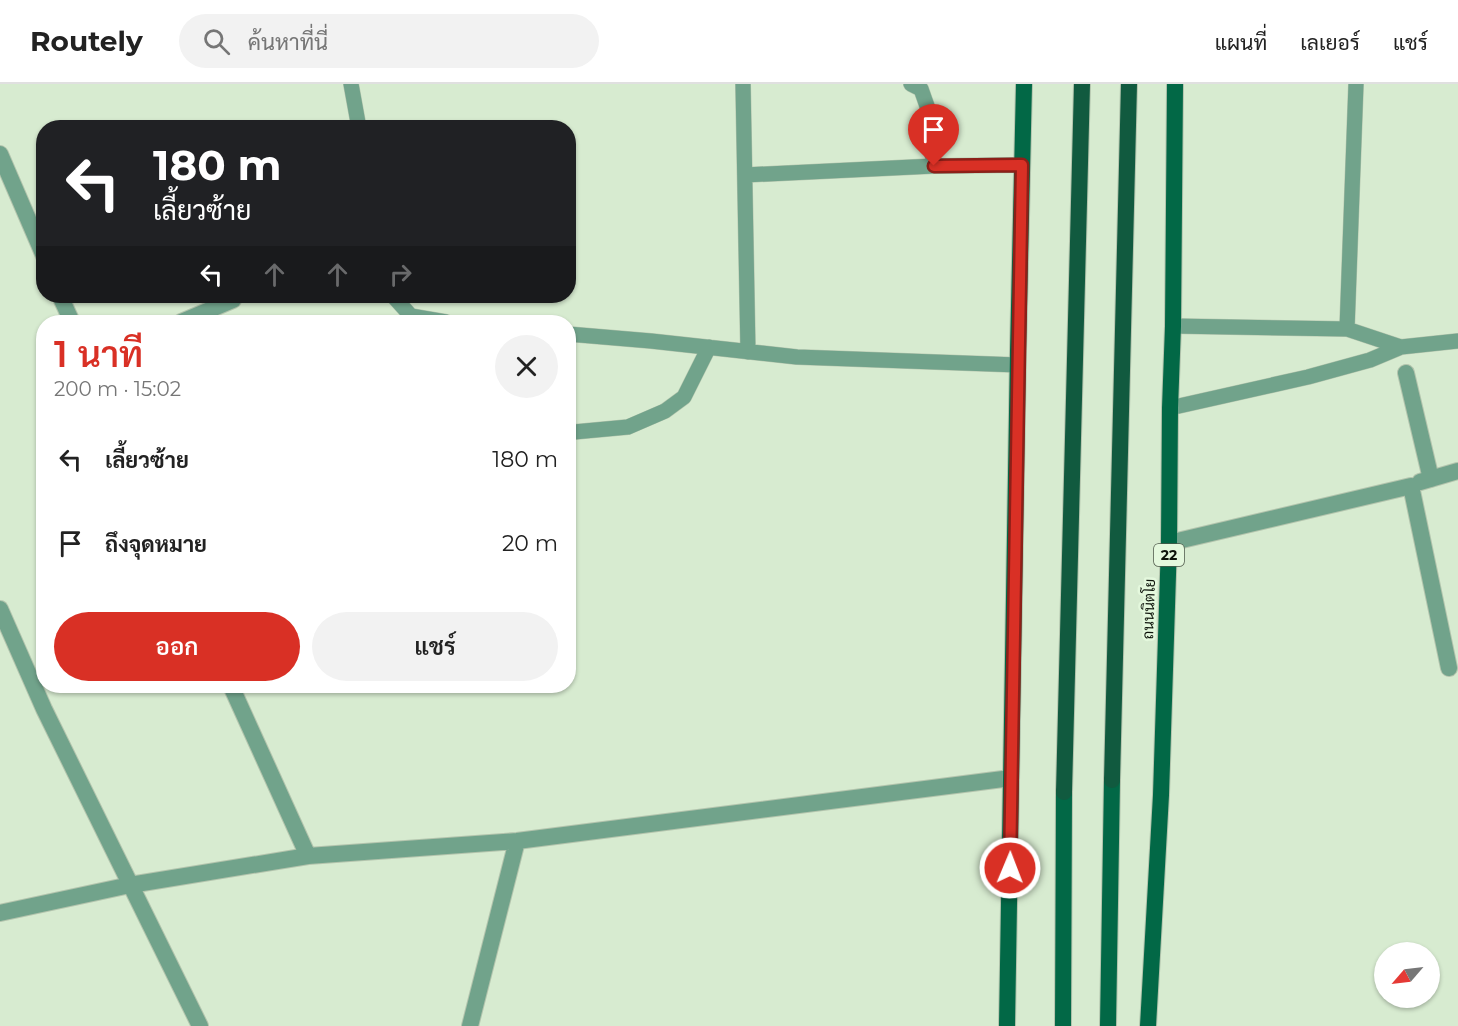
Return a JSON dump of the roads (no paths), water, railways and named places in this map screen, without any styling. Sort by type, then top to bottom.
[{"type":"highway","points":[[1064,792],[1082,84]]},
{"type":"highway","points":[[1112,780],[1129,84]]},
{"type":"main road","points":[[1007,1026],[1024,84]]},
{"type":"main road","name":"ถนนนิตโย","points":[[1148,1026],[1161,795],[1169,543],[1175,84]]},
{"type":"main road","points":[[1108,1026],[1112,780]]},
{"type":"main road","points":[[1063,1026],[1064,792]]},
{"type":"street","points":[[0,154],[36,237]]},
{"type":"street","points":[[197,315],[226,303]]},
{"type":"street","points":[[1406,373],[1431,479]]},
{"type":"street","points":[[1169,543],[1411,486],[1458,471]]},
{"type":"street","points":[[1411,486],[1449,668]]},
{"type":"street","points":[[0,609],[36,691]]},
{"type":"street","points":[[37,693],[201,1026]]},
{"type":"street","points":[[234,693],[308,856]]},
{"type":"street","points":[[0,913],[130,885],[308,856],[517,841],[1011,778]]},
{"type":"street","points":[[470,1026],[517,841]]},
{"type":"lane","points":[[351,84],[358,120]]},
{"type":"lane","points":[[743,84],[748,352]]},
{"type":"lane","points":[[911,84],[921,89],[933,123],[931,147],[934,166]]},
{"type":"lane","points":[[1347,329],[1356,84]]},
{"type":"lane","points":[[745,175],[934,166],[1022,165]]},
{"type":"lane","points":[[399,303],[410,315]]},
{"type":"lane","points":[[1173,326],[1347,329],[1401,346]]},
{"type":"lane","points":[[576,335],[797,357],[1018,365]]},
{"type":"lane","points":[[1170,408],[1308,377],[1370,360],[1401,346],[1458,341]]},
{"type":"lane","points":[[576,432],[628,427],[665,411],[684,397],[709,347]]}]
